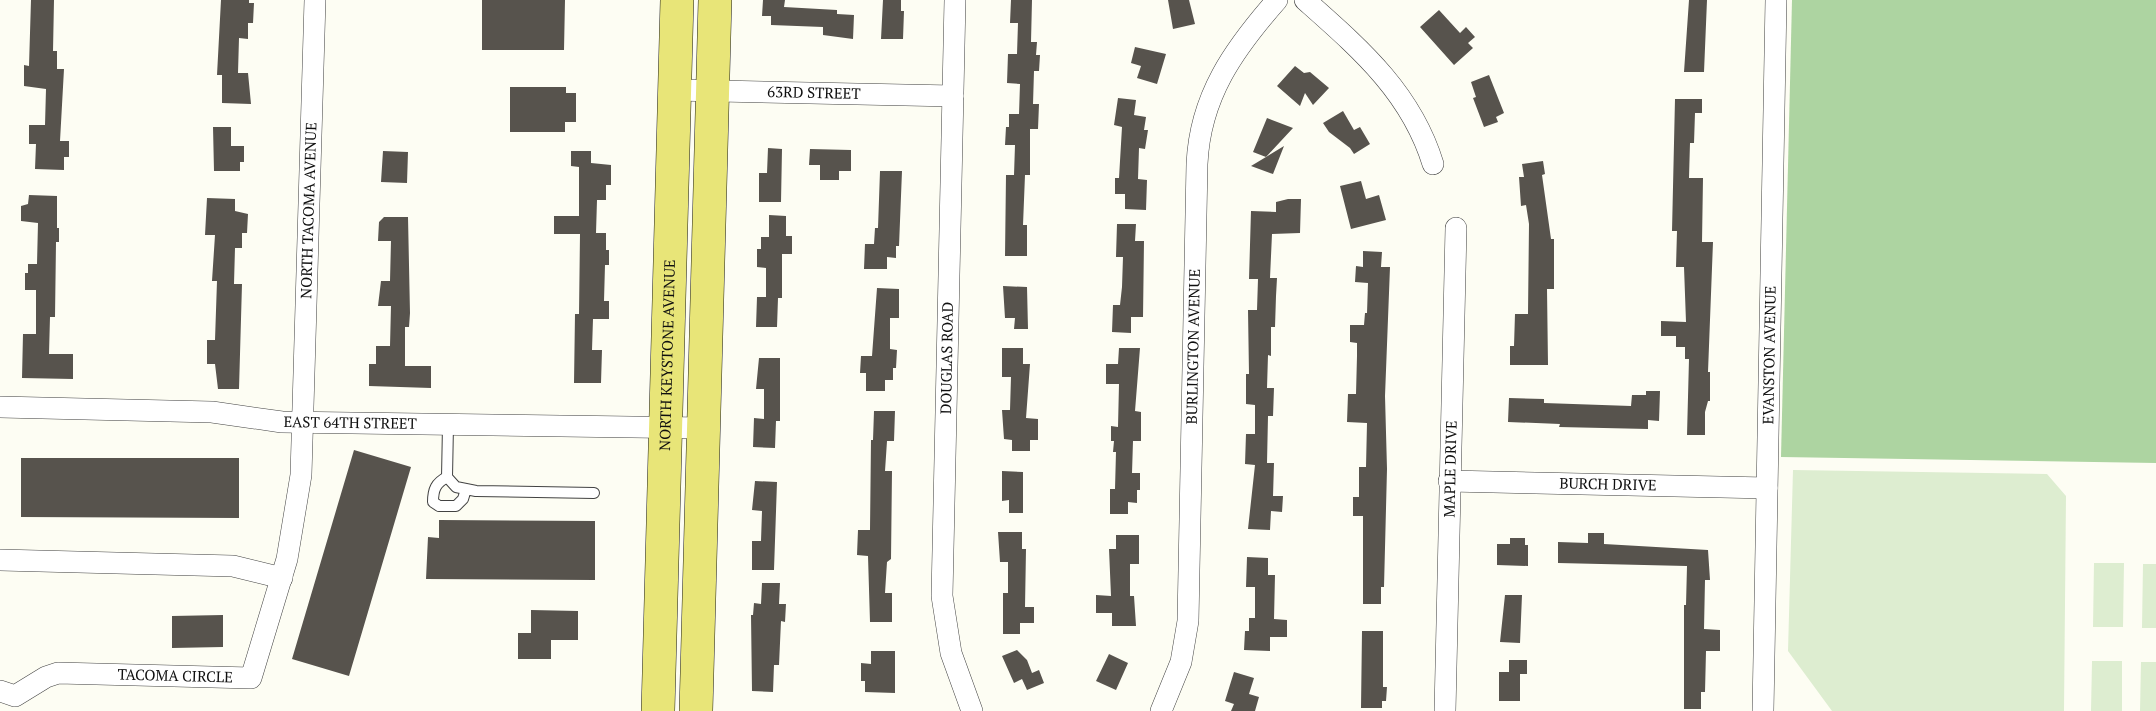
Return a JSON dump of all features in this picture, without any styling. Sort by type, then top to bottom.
[{"type":"main road","name":"NORTH KEYSTONE AVENUE","points":[[658,711],[677,0]]},
{"type":"main road","points":[[696,711],[715,0]]},
{"type":"street","name":"NORTH TACOMA AVENUE","points":[[304,422],[315,0]]},
{"type":"street","name":"DOUGLAS ROAD","points":[[955,0],[942,596],[951,653],[972,711]]},
{"type":"street","name":"BURLINGTON AVENUE","points":[[1161,711],[1181,662],[1188,621],[1197,164],[1201,132],[1210,99],[1223,68],[1247,34],[1277,0]]},
{"type":"street","points":[[1305,0],[1364,52],[1387,78],[1414,119],[1433,164]]},
{"type":"street","name":"EVANSTON AVENUE","points":[[1763,711],[1776,0]]},
{"type":"street","name":"63RD STREET","points":[[674,90],[953,96]]},
{"type":"street","name":"MAPLE DRIVE","points":[[1445,711],[1456,228]]},
{"type":"street","name":"EAST 64TH STREET","points":[[0,407],[212,412],[282,422],[703,428]]},
{"type":"street","name":"TACOMA CIRCLE","points":[[0,691],[15,696],[46,677],[58,673],[251,678],[282,578],[298,499],[304,422]]},
{"type":"street","name":"BURCH DRIVE","points":[[1449,481],[1767,488]]},
{"type":"street","points":[[0,560],[233,566],[282,578]]},
{"type":"lane","points":[[448,425],[447,477],[456,487],[476,491],[594,493]]},
{"type":"lane","points":[[447,477],[439,481],[434,490],[433,502],[439,506],[456,506],[463,499],[466,489]]},
{"type":"green space","points":[[1792,0],[2156,0],[2156,463],[1781,457]]},
{"type":"green space","points":[[1793,470],[2047,474],[2066,496],[2064,711],[1832,711],[1788,651]]},
{"type":"green space","points":[[2094,563],[2124,563],[2123,627],[2093,627]]},
{"type":"green space","points":[[2143,564],[2156,564],[2156,628],[2142,628]]},
{"type":"green space","points":[[2092,661],[2122,661],[2122,711],[2091,711]]},
{"type":"green space","points":[[2141,662],[2156,662],[2156,711],[2140,711]]},
{"type":"building","points":[[31,0],[54,0],[53,51],[57,51],[57,69],[64,69],[60,141],[69,141],[69,157],[64,157],[64,170],[35,169],[36,144],[29,144],[29,125],[45,125],[46,89],[24,86],[24,65],[29,66]]},
{"type":"building","points":[[221,0],[249,0],[249,3],[254,3],[253,23],[248,23],[248,39],[239,38],[238,73],[248,73],[251,104],[222,103],[222,75],[217,75]]},
{"type":"building","points":[[482,0],[565,0],[564,50],[482,50]]},
{"type":"building","points":[[763,0],[785,0],[784,7],[837,10],[837,14],[854,15],[853,39],[823,35],[823,27],[771,25],[771,16],[762,16]]},
{"type":"building","points":[[883,0],[901,0],[901,11],[904,11],[903,39],[881,39]]},
{"type":"building","points":[[1011,0],[1032,0],[1031,42],[1037,42],[1036,55],[1040,55],[1039,71],[1034,71],[1033,104],[1039,104],[1038,129],[1030,129],[1030,175],[1025,175],[1023,225],[1027,225],[1027,256],[1005,256],[1006,175],[1014,175],[1015,145],[1005,145],[1006,127],[1009,127],[1009,114],[1019,114],[1020,84],[1007,83],[1008,54],[1017,54],[1018,23],[1010,23]]},
{"type":"building","points":[[1168,0],[1189,0],[1195,24],[1173,29]]},
{"type":"building","points":[[1689,0],[1707,0],[1704,72],[1684,72]]},
{"type":"building","points":[[1439,10],[1460,33],[1466,27],[1475,37],[1468,43],[1473,48],[1454,65],[1420,27]]},
{"type":"building","points":[[1135,47],[1166,54],[1157,84],[1137,78],[1141,66],[1131,63]]},
{"type":"building","points":[[1295,66],[1304,73],[1310,72],[1329,88],[1313,105],[1305,93],[1300,106],[1277,86]]},
{"type":"building","points":[[1489,75],[1504,113],[1496,117],[1498,122],[1484,127],[1473,98],[1476,97],[1471,82]]},
{"type":"building","points":[[510,87],[566,87],[566,93],[576,93],[576,122],[565,122],[565,132],[510,132]]},
{"type":"building","points":[[1118,98],[1136,100],[1134,115],[1146,117],[1144,130],[1148,130],[1145,149],[1139,148],[1138,179],[1147,180],[1146,210],[1125,209],[1125,194],[1115,194],[1115,178],[1119,178],[1122,127],[1114,125]]},
{"type":"building","points":[[1675,99],[1702,99],[1702,113],[1695,113],[1694,143],[1690,143],[1689,178],[1703,178],[1702,242],[1713,242],[1708,372],[1710,372],[1710,401],[1708,401],[1705,412],[1705,435],[1687,435],[1689,359],[1685,359],[1685,347],[1676,347],[1676,336],[1661,336],[1661,321],[1686,322],[1684,267],[1676,267],[1677,231],[1672,231]]},
{"type":"building","points":[[1343,111],[1354,130],[1360,127],[1370,144],[1354,154],[1350,148],[1329,132],[1323,123]]},
{"type":"building","points":[[1267,118],[1293,128],[1266,157],[1253,152]]},
{"type":"building","points":[[213,127],[231,127],[231,146],[244,146],[244,162],[240,162],[240,171],[214,171]]},
{"type":"building","points":[[1284,146],[1273,174],[1251,166]]},
{"type":"building","points":[[768,148],[782,149],[781,202],[759,202],[759,173],[767,173]]},
{"type":"building","points":[[810,149],[851,150],[851,171],[839,171],[839,180],[820,180],[820,165],[809,165]]},
{"type":"building","points":[[383,151],[408,152],[407,183],[381,182]]},
{"type":"building","points":[[571,151],[591,151],[591,163],[611,165],[611,185],[606,185],[606,200],[597,200],[596,233],[606,233],[606,250],[609,250],[609,265],[605,265],[604,301],[609,301],[609,319],[593,319],[592,350],[602,350],[601,383],[574,383],[575,314],[579,314],[580,234],[554,234],[554,216],[579,216],[579,167],[571,166]]},
{"type":"building","points":[[1543,161],[1545,174],[1542,175],[1551,239],[1554,239],[1554,289],[1547,289],[1548,365],[1510,365],[1510,346],[1514,346],[1515,314],[1528,314],[1529,224],[1526,205],[1521,206],[1519,177],[1524,177],[1522,164]]},
{"type":"building","points":[[880,171],[902,171],[899,246],[896,246],[896,258],[887,257],[887,269],[864,269],[865,244],[874,244],[875,228],[878,228]]},
{"type":"building","points":[[1361,181],[1366,199],[1379,195],[1386,220],[1351,229],[1340,186]]},
{"type":"building","points":[[29,195],[57,196],[59,242],[56,242],[55,317],[50,317],[49,354],[73,354],[73,379],[22,378],[23,334],[36,334],[36,290],[25,290],[25,273],[28,273],[28,264],[37,264],[38,223],[21,221],[21,206],[28,204]]},
{"type":"building","points":[[207,198],[235,199],[235,211],[248,214],[247,233],[242,233],[242,248],[235,248],[234,284],[242,284],[239,389],[218,389],[215,364],[207,364],[207,340],[215,340],[217,281],[212,281],[215,235],[205,235]]},
{"type":"building","points":[[1301,199],[1300,233],[1272,234],[1270,278],[1277,278],[1275,327],[1271,327],[1271,356],[1268,355],[1267,388],[1274,388],[1273,416],[1268,416],[1267,463],[1274,463],[1273,496],[1283,496],[1282,512],[1271,511],[1270,530],[1248,529],[1255,465],[1245,464],[1246,434],[1255,434],[1255,405],[1246,404],[1246,374],[1249,374],[1248,310],[1257,310],[1258,279],[1249,279],[1251,211],[1276,212],[1276,202]]},
{"type":"building","points":[[769,215],[786,216],[786,236],[792,236],[792,254],[782,254],[782,298],[778,298],[777,327],[756,327],[757,297],[766,297],[766,268],[757,267],[757,249],[761,249],[761,237],[769,237]]},
{"type":"building","points":[[384,217],[408,217],[410,313],[409,327],[405,327],[405,366],[431,366],[431,388],[369,386],[369,364],[376,364],[376,346],[390,346],[391,306],[378,306],[381,281],[390,281],[391,241],[378,241],[379,222]]},
{"type":"building","points":[[1117,224],[1136,224],[1135,241],[1144,241],[1143,317],[1131,317],[1131,333],[1112,332],[1113,305],[1120,305],[1122,287],[1123,257],[1116,257]]},
{"type":"building","points":[[1363,251],[1382,252],[1381,267],[1390,267],[1385,396],[1387,469],[1384,587],[1381,587],[1381,604],[1363,604],[1363,516],[1353,516],[1353,497],[1359,497],[1359,467],[1366,467],[1367,423],[1347,422],[1348,394],[1356,394],[1357,343],[1350,342],[1350,325],[1364,325],[1365,313],[1367,313],[1368,283],[1355,282],[1356,266],[1363,267]]},
{"type":"building","points":[[1003,286],[1027,287],[1028,329],[1014,329],[1015,318],[1005,318]]},
{"type":"building","points":[[877,288],[899,289],[899,318],[890,318],[890,349],[897,350],[896,368],[893,368],[893,380],[885,380],[885,391],[866,391],[866,373],[860,373],[861,356],[872,356]]},
{"type":"building","points":[[1002,348],[1023,348],[1023,364],[1030,364],[1026,418],[1038,419],[1038,440],[1030,440],[1030,451],[1012,451],[1012,440],[1004,439],[1002,410],[1010,410],[1011,377],[1002,377]]},
{"type":"building","points":[[1119,348],[1140,348],[1135,411],[1141,412],[1141,441],[1133,441],[1132,473],[1140,473],[1140,490],[1137,490],[1137,503],[1128,502],[1128,514],[1110,514],[1110,489],[1115,489],[1116,452],[1113,452],[1114,441],[1111,441],[1111,426],[1118,427],[1119,384],[1106,384],[1106,364],[1118,364]]},
{"type":"building","points":[[759,358],[780,358],[780,421],[776,421],[775,448],[753,447],[754,418],[764,419],[764,389],[756,389]]},
{"type":"building","points":[[1646,391],[1660,391],[1659,421],[1648,420],[1648,429],[1559,427],[1560,424],[1508,422],[1509,398],[1544,399],[1544,403],[1631,406],[1632,395],[1646,395]]},
{"type":"building","points":[[874,411],[895,411],[894,441],[887,441],[885,471],[892,471],[891,559],[887,562],[885,593],[892,593],[892,622],[870,622],[868,556],[857,555],[858,530],[870,530],[871,440],[873,440]]},
{"type":"building","points":[[354,450],[411,467],[349,676],[292,659]]},
{"type":"building","points":[[21,458],[239,458],[239,518],[21,517]]},
{"type":"building","points":[[1002,471],[1023,472],[1023,513],[1009,513],[1009,500],[1002,501]]},
{"type":"building","points":[[755,481],[777,482],[774,570],[752,570],[752,541],[761,541],[762,511],[752,510]]},
{"type":"building","points":[[439,520],[595,521],[595,580],[426,579],[428,537],[439,538]]},
{"type":"building","points":[[998,532],[1022,532],[1022,549],[1026,549],[1025,607],[1034,607],[1034,623],[1020,623],[1020,634],[1003,634],[1003,593],[1008,593],[1008,562],[1000,562]]},
{"type":"building","points":[[1588,533],[1604,533],[1604,544],[1708,550],[1710,580],[1705,580],[1704,629],[1720,630],[1720,651],[1706,651],[1705,692],[1701,692],[1701,709],[1684,709],[1684,605],[1686,605],[1687,566],[1558,563],[1558,542],[1588,543]]},
{"type":"building","points":[[1116,535],[1139,535],[1139,564],[1130,564],[1130,596],[1134,596],[1136,626],[1112,626],[1112,613],[1096,613],[1096,595],[1111,596],[1109,549],[1116,549]]},
{"type":"building","points":[[1510,538],[1525,538],[1525,545],[1528,545],[1528,566],[1497,565],[1497,544],[1510,544]]},
{"type":"building","points":[[1247,557],[1268,558],[1268,575],[1275,575],[1274,619],[1287,620],[1287,637],[1270,637],[1270,651],[1244,650],[1245,631],[1249,631],[1249,618],[1255,618],[1255,587],[1246,587]]},
{"type":"building","points":[[762,583],[780,583],[779,604],[786,604],[785,622],[781,621],[779,665],[774,665],[773,692],[752,691],[751,615],[753,615],[754,603],[761,604]]},
{"type":"building","points":[[1505,595],[1522,595],[1520,643],[1500,642]]},
{"type":"building","points":[[531,610],[578,611],[578,640],[551,640],[551,659],[518,659],[518,633],[531,633]]},
{"type":"building","points":[[223,615],[223,647],[172,648],[172,616]]},
{"type":"building","points":[[1362,631],[1383,631],[1383,687],[1387,687],[1386,701],[1382,701],[1382,708],[1361,708]]},
{"type":"building","points":[[1017,650],[1027,660],[1032,673],[1039,670],[1044,683],[1027,690],[1022,679],[1014,683],[1002,656]]},
{"type":"building","points":[[871,651],[895,651],[895,693],[865,692],[865,681],[861,681],[861,663],[871,664]]},
{"type":"building","points":[[1109,654],[1128,663],[1116,690],[1096,681]]},
{"type":"building","points":[[1509,660],[1527,660],[1527,674],[1520,674],[1520,701],[1499,701],[1499,672],[1509,672]]},
{"type":"building","points":[[1234,672],[1254,678],[1249,694],[1259,697],[1255,711],[1231,711],[1234,704],[1225,701]]}]
